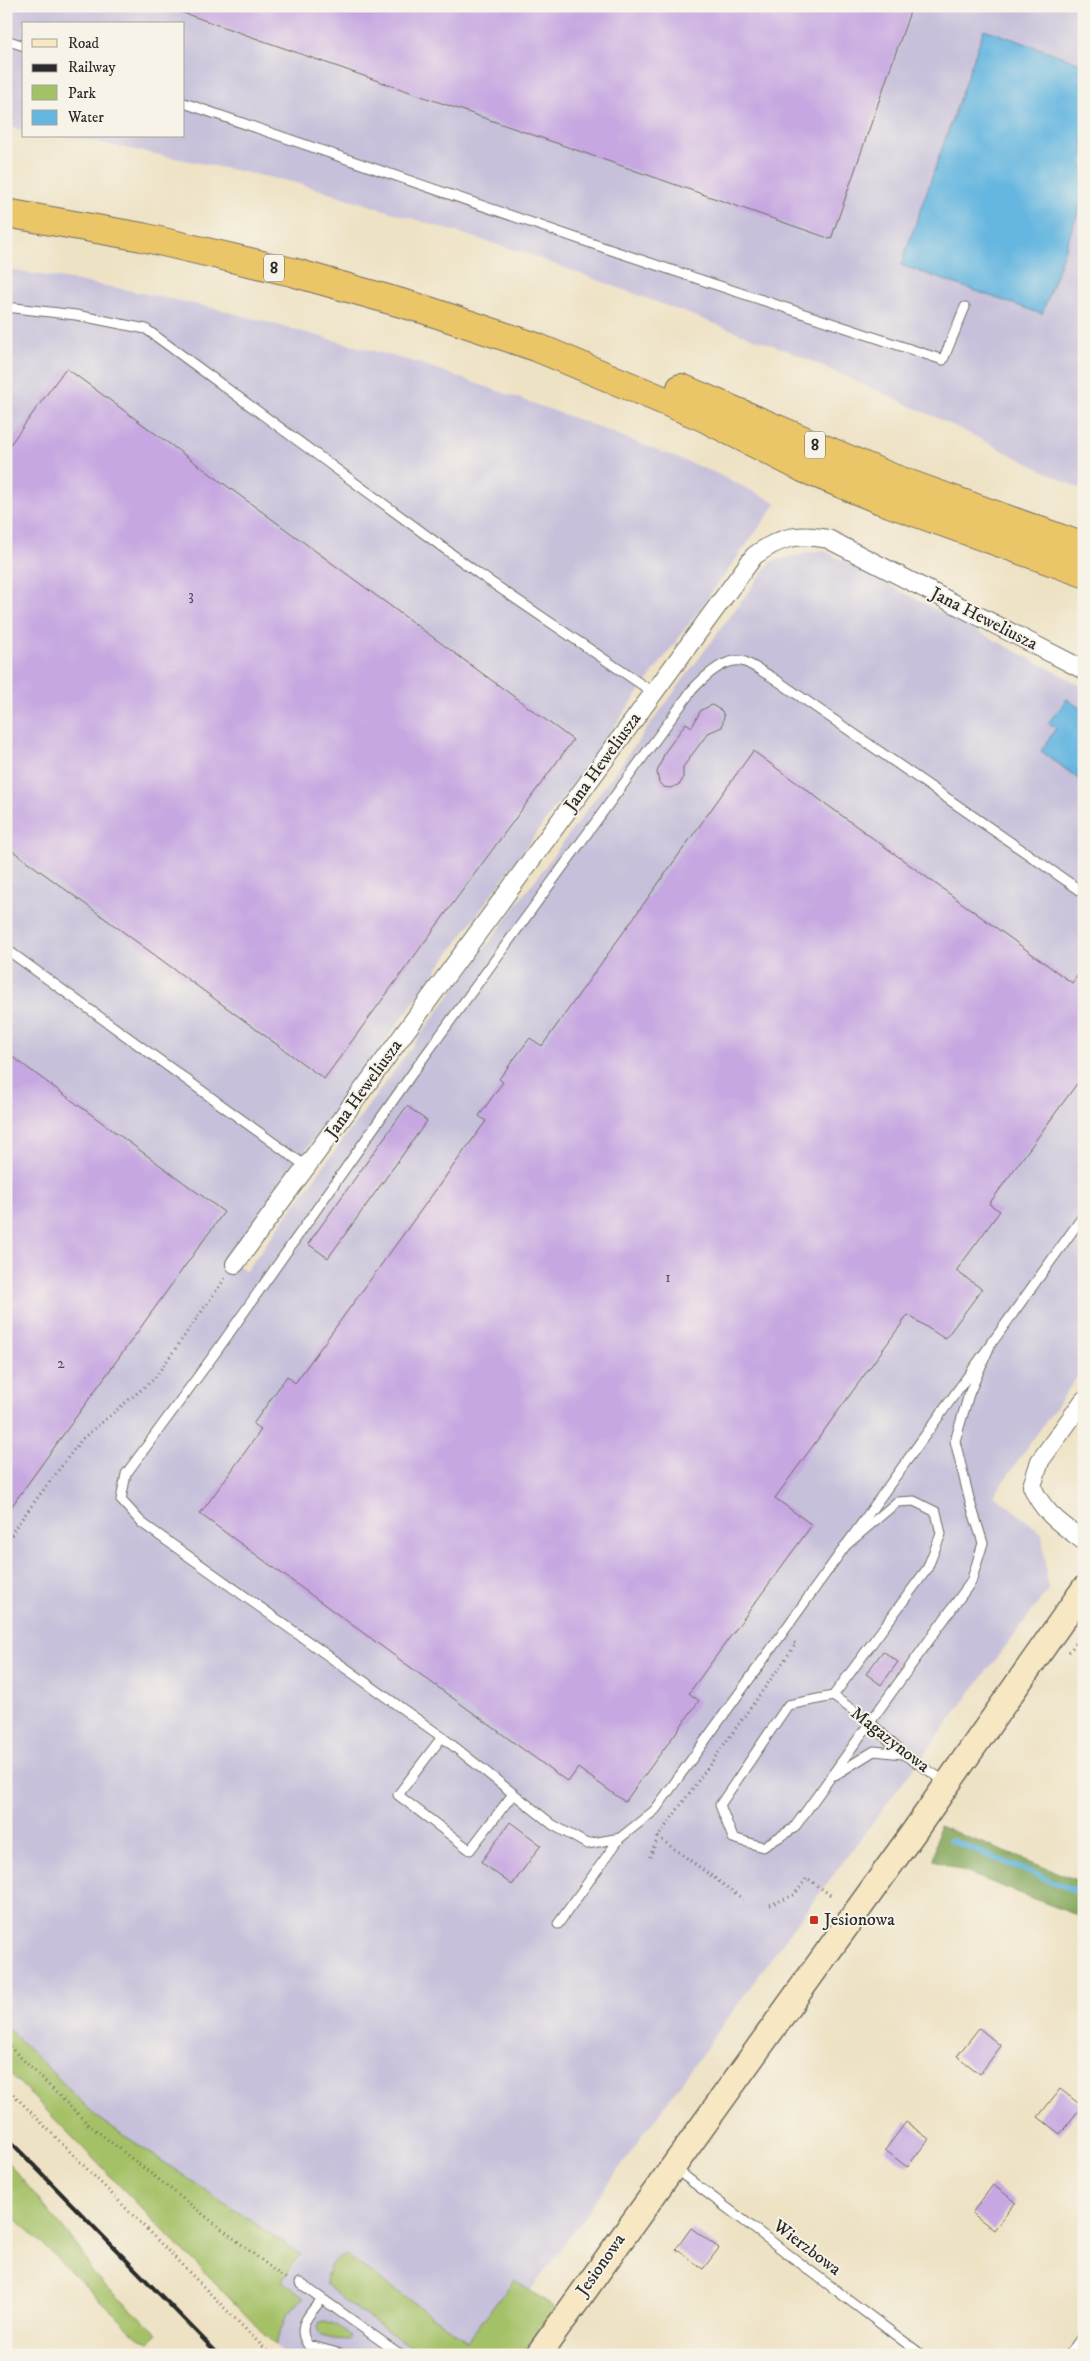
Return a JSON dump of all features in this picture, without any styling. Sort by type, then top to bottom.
[{"type":"highway","name":"8","points":[[6,213],[142,237],[292,272],[426,310],[536,347],[703,417],[804,468],[881,500],[1084,573]]},
{"type":"highway","name":"8","points":[[536,347],[578,355],[671,383],[890,477],[1084,547]]},
{"type":"street","name":"Jana Heweliusza","points":[[235,1264],[754,556],[769,545],[785,538],[806,535],[828,539],[1084,670]]},
{"type":"street","points":[[1084,1400],[1040,1461],[1032,1486],[1036,1497],[1052,1518],[1084,1541]]},
{"type":"street","name":"Jesionowa","points":[[538,2355],[1084,1589]]},
{"type":"lane","points":[[6,40],[22,45]]},
{"type":"lane","points":[[185,102],[608,249],[943,360],[966,307]]},
{"type":"lane","points":[[6,307],[76,315],[146,329],[478,574],[654,693]]},
{"type":"lane","points":[[620,1838],[587,1844],[553,1825],[442,1737],[142,1523],[121,1500],[126,1474],[216,1352],[416,1068],[692,690],[708,672],[727,664],[742,661],[819,708],[1084,893]]},
{"type":"lane","points":[[6,949],[307,1167]]},
{"type":"lane","points":[[558,1924],[620,1838],[655,1810],[1084,1214]]},
{"type":"lane","points":[[845,1546],[897,1502],[914,1501],[936,1512],[941,1534],[927,1569],[833,1696],[788,1705],[720,1805],[733,1838],[763,1847],[794,1828],[971,1582],[983,1543],[970,1502],[955,1441],[969,1394],[992,1341]]},
{"type":"lane","name":"Magazynowa","points":[[833,1696],[870,1722],[903,1754],[947,1783]]},
{"type":"lane","points":[[442,1737],[398,1795],[470,1850],[513,1794]]},
{"type":"lane","points":[[830,1778],[874,1751],[903,1754]]},
{"type":"lane","name":"Wierzbowa","points":[[672,2166],[922,2355]]},
{"type":"lane","points":[[300,2283],[401,2355]]},
{"type":"lane","points":[[322,2299],[302,2324],[302,2336],[308,2345],[345,2355]]},
{"type":"lane","points":[[1069,2355],[1084,2334]]},
{"type":"path","points":[[6,1549],[14,1529],[82,1440],[154,1379],[235,1264]]},
{"type":"path","points":[[650,1857],[658,1837],[796,1644],[782,1633]]},
{"type":"path","points":[[658,1837],[743,1899]]},
{"type":"path","points":[[770,1905],[794,1895],[807,1878],[833,1897]]},
{"type":"path","points":[[6,2043],[89,2125],[283,2277],[300,2283]]},
{"type":"path","points":[[6,2087],[271,2355]]},
{"type":"shaded area","points":[[6,6],[1084,6],[1084,491],[944,421],[791,352],[527,254],[297,183],[77,138],[185,138],[185,22],[22,22],[22,130],[6,127]]},
{"type":"shaded area","points":[[6,269],[123,289],[222,310],[422,364],[585,422],[713,472],[777,503],[227,1258],[246,1271],[771,561],[823,550],[1084,687],[1084,1367],[994,1495],[1042,1533],[1048,1590],[791,1931],[484,2355],[284,2355],[275,2345],[286,2316],[303,2297],[282,2281],[298,2260],[299,2253],[97,2117],[6,2026]]},
{"type":"green space","points":[[939,1826],[1084,1883],[1084,1918],[934,1860]]},
{"type":"green space","points":[[6,2026],[97,2117],[300,2254],[282,2281],[304,2297],[286,2316],[275,2345],[6,2069]]},
{"type":"green space","points":[[6,2160],[80,2249],[94,2275],[158,2334],[149,2342],[140,2339],[6,2209]]},
{"type":"green space","points":[[346,2255],[467,2341],[514,2280],[556,2308],[521,2355],[422,2355],[342,2299],[326,2284],[327,2274],[333,2262]]},
{"type":"green space","points":[[324,2321],[334,2324],[344,2331],[350,2336],[349,2340],[321,2336],[317,2328],[319,2322]]},
{"type":"water","points":[[984,29],[1084,64],[1084,195],[1042,314],[901,265]]},
{"type":"water","points":[[1067,699],[1084,711],[1084,783],[1041,751],[1056,728],[1048,723]]},
{"type":"building","points":[[172,6],[912,6],[831,239],[172,9]]},
{"type":"building","points":[[66,368],[573,740],[324,1079],[6,846],[6,450]]},
{"type":"building","points":[[712,705],[722,711],[724,716],[722,727],[708,733],[683,767],[683,778],[680,784],[670,788],[664,787],[659,783],[657,772],[665,752],[686,723],[692,727],[701,710]]},
{"type":"building","points":[[753,751],[1072,983],[1084,967],[1084,1074],[989,1204],[1000,1211],[956,1271],[982,1289],[945,1339],[908,1315],[775,1498],[812,1525],[689,1693],[699,1701],[625,1802],[578,1768],[568,1782],[200,1514],[261,1430],[253,1424],[287,1376],[295,1383],[486,1121],[479,1116],[503,1082],[499,1079],[530,1038],[542,1046]]},
{"type":"building","points":[[6,1052],[224,1212],[6,1514]]},
{"type":"building","points":[[407,1106],[427,1121],[328,1258],[308,1244]]},
{"type":"building","points":[[883,1651],[898,1662],[881,1685],[866,1674]]},
{"type":"building","points":[[510,1822],[541,1845],[512,1885],[481,1862]]},
{"type":"building","points":[[979,2028],[1001,2046],[980,2074],[957,2056]]},
{"type":"building","points":[[1060,2089],[1082,2106],[1060,2134],[1038,2117]]},
{"type":"building","points":[[906,2122],[929,2139],[907,2167],[885,2150]]},
{"type":"building","points":[[993,2185],[1016,2202],[994,2230],[972,2213]]},
{"type":"building","points":[[691,2228],[719,2248],[703,2269],[676,2249]]},
{"type":"waterway","points":[[950,1840],[1084,1894]]},
{"type":"railway","points":[[6,2137],[219,2355]]},
{"type":"place","name":"Jesionowa","points":[[814,1920]]}]
